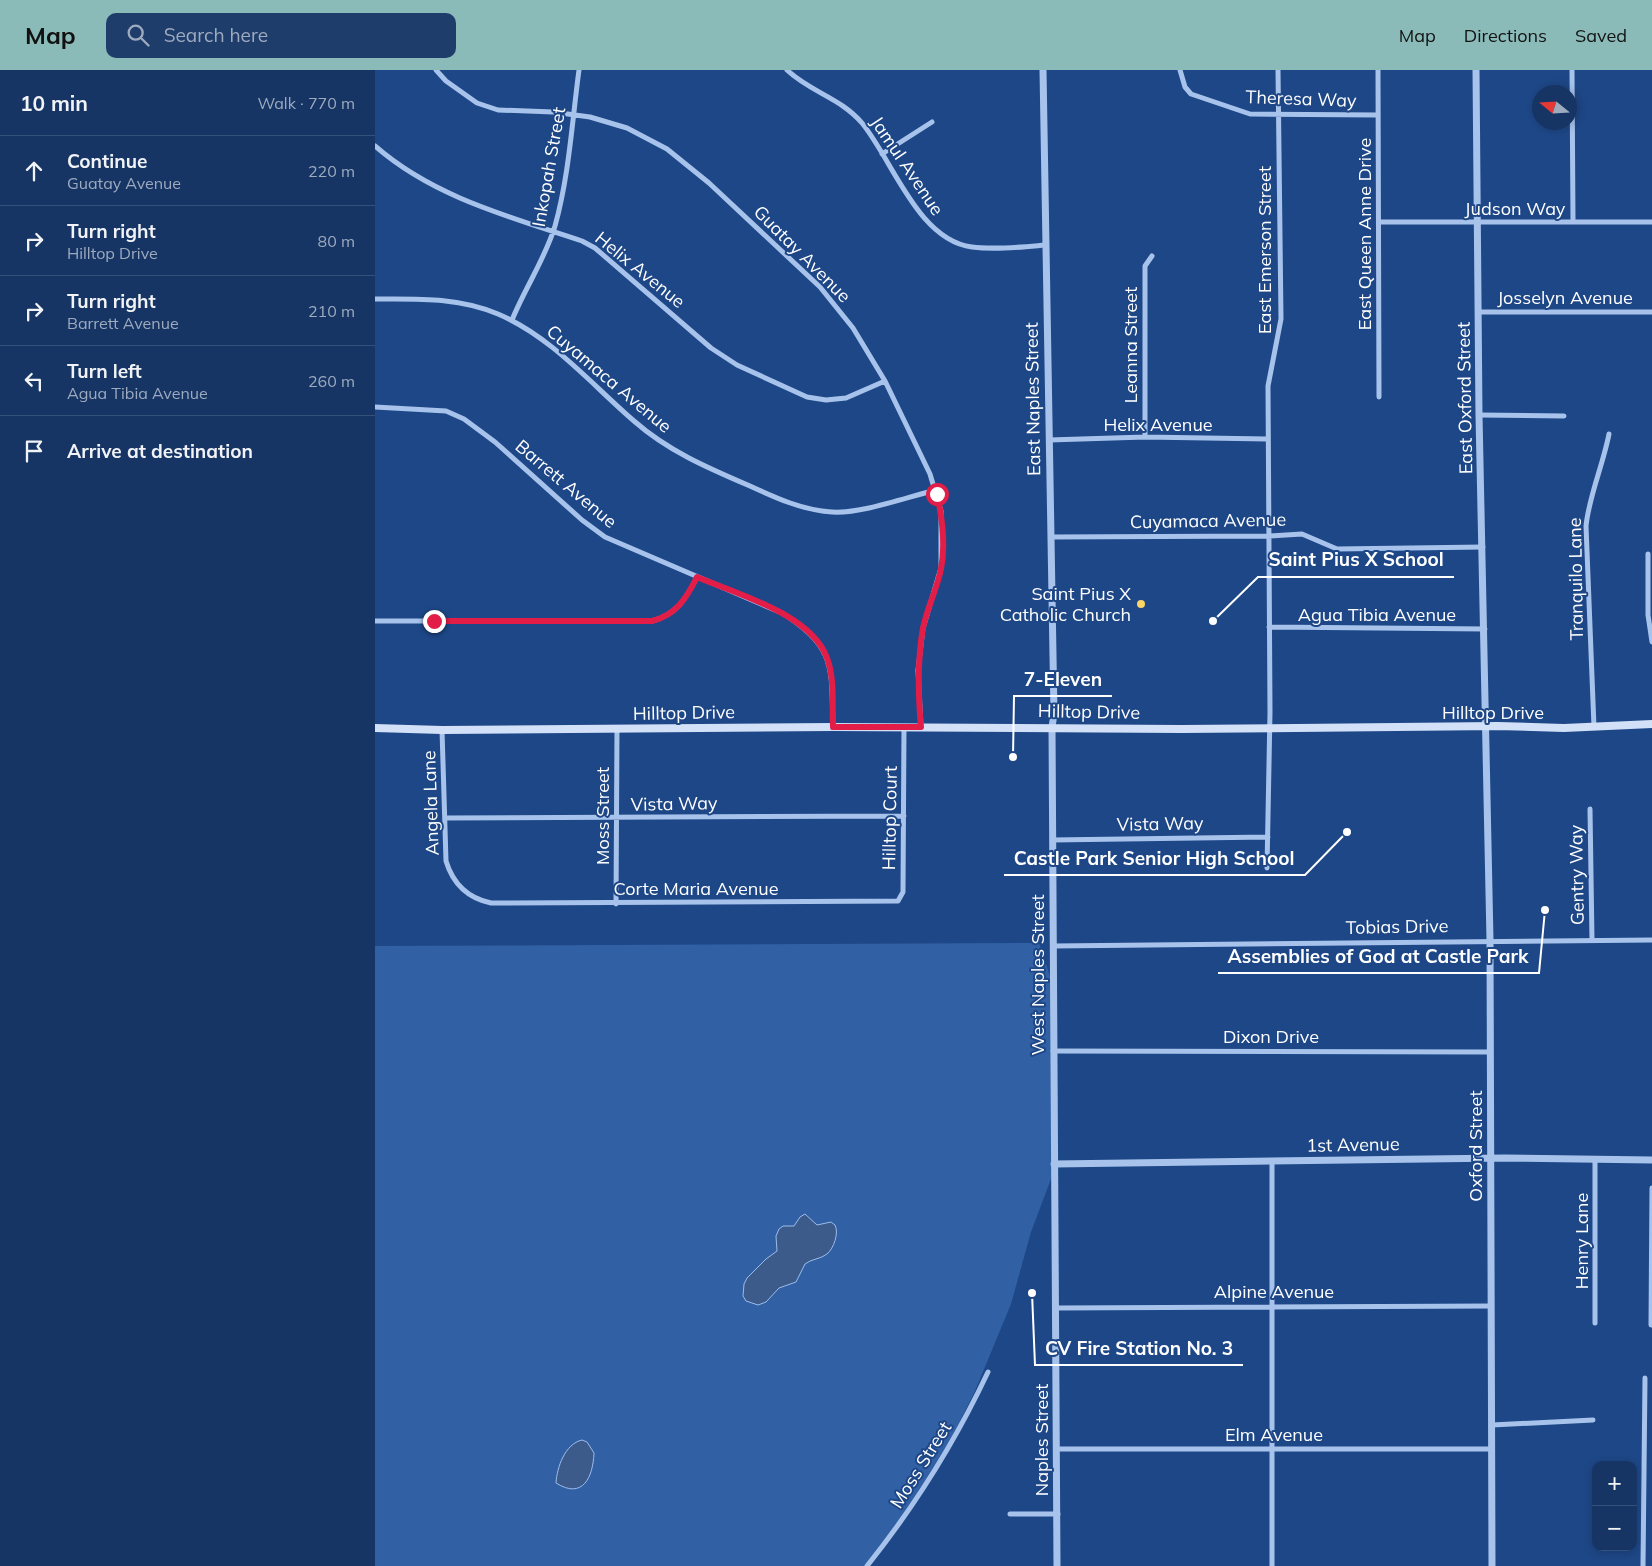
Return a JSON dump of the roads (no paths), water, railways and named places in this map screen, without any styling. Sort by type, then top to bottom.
[{"type":"main road","name":"Hilltop Drive","points":[[375,728],[441,730],[833,727],[1594,727],[1652,724]]},
{"type":"street","name":"Guatay Avenue","points":[[436,70],[446,82],[477,103],[498,110],[573,114],[622,126],[647,137],[667,149],[709,183],[820,287],[853,328],[885,382],[936,490],[941,511],[943,546],[941,568],[922,637],[918,670],[921,727]]},
{"type":"street","name":"Inkopah Street","points":[[511,320],[537,271],[553,231],[569,156],[579,70]]},
{"type":"street","name":"Jamul Avenue","points":[[787,70],[803,84],[845,106],[861,122],[932,229],[946,238],[972,247],[1045,245]]},
{"type":"street","name":"East Naples Street","points":[[1043,70],[1054,714],[1052,727]]},
{"type":"street","name":"Theresa Way","points":[[1180,70],[1185,87],[1191,94],[1250,114],[1379,115]]},
{"type":"street","name":"East Emerson Street","points":[[1267,868],[1270,728],[1268,386],[1281,319],[1278,70]]},
{"type":"street","name":"East Queen Anne Drive","points":[[1378,70],[1379,398]]},
{"type":"street","name":"East Oxford Street","points":[[1476,70],[1479,415],[1487,726]]},
{"type":"street","points":[[1572,70],[1573,222]]},
{"type":"street","points":[[882,154],[932,122]]},
{"type":"street","name":"Helix Avenue","points":[[375,146],[397,165],[426,182],[476,205],[583,241],[619,266],[711,348],[732,362],[807,397],[836,400],[885,382]]},
{"type":"street","name":"Judson Way","points":[[1379,222],[1652,222]]},
{"type":"street","name":"Leanna Street","points":[[1145,437],[1145,266],[1152,256]]},
{"type":"street","name":"Cuyamaca Avenue","points":[[375,299],[433,299],[458,302],[485,309],[511,320],[543,339],[650,434],[685,457],[796,506],[834,512],[850,511],[936,490]]},
{"type":"street","name":"Josselyn Avenue","points":[[1479,312],[1652,312]]},
{"type":"street","name":"Barrett Avenue","points":[[375,408],[446,411],[464,419],[495,442],[582,520],[605,537],[782,613],[807,629],[827,658],[831,673],[833,727]]},
{"type":"street","points":[[1479,415],[1564,416]]},
{"type":"street","name":"Tranquilo Lane","points":[[1594,727],[1586,526],[1587,512],[1604,463],[1609,434]]},
{"type":"street","name":"Helix Avenue","points":[[1049,440],[1145,437],[1267,439]]},
{"type":"street","name":"Cuyamaca Avenue","points":[[1051,537],[1268,536],[1302,534],[1337,549],[1483,547]]},
{"type":"street","points":[[1648,554],[1648,615],[1652,642]]},
{"type":"street","points":[[375,621],[652,621],[665,617],[677,609],[697,577]]},
{"type":"street","name":"Agua Tibia Avenue","points":[[1269,627],[1485,629]]},
{"type":"street","name":"Oxford Street","points":[[1487,726],[1490,940],[1492,1566]]},
{"type":"street","name":"West Naples Street","points":[[1052,727],[1054,1164]]},
{"type":"street","name":"Hilltop Court","points":[[891,902],[898,901],[903,892],[904,728]]},
{"type":"street","name":"Moss Street","points":[[616,904],[618,819],[617,729]]},
{"type":"street","name":"Angela Lane","points":[[441,730],[445,861],[455,882],[465,892],[477,899],[500,904]]},
{"type":"street","name":"Gentry Way","points":[[1590,809],[1592,940]]},
{"type":"street","name":"Vista Way","points":[[445,818],[618,819],[904,816]]},
{"type":"street","name":"Vista Way","points":[[1052,840],[1268,837]]},
{"type":"street","name":"Corte Maria Avenue","points":[[500,904],[891,902]]},
{"type":"street","name":"Tobias Drive","points":[[1053,946],[1490,940],[1652,940]]},
{"type":"street","name":"Dixon Drive","points":[[1053,1051],[1490,1052]]},
{"type":"street","name":"1st Avenue","points":[[1054,1164],[1491,1158],[1652,1160]]},
{"type":"street","name":"Henry Lane","points":[[1595,1160],[1595,1323]]},
{"type":"street","points":[[1272,1162],[1272,1566]]},
{"type":"street","name":"Naples Street","points":[[1054,1164],[1057,1308],[1057,1566]]},
{"type":"street","points":[[1651,1325],[1652,1188]]},
{"type":"street","name":"Alpine Avenue","points":[[1057,1308],[1491,1306]]},
{"type":"street","name":"Moss Street","points":[[867,1566],[931,1477],[962,1425],[988,1372]]},
{"type":"street","points":[[1643,1566],[1645,1378]]},
{"type":"street","points":[[1491,1425],[1593,1420]]},
{"type":"street","name":"Elm Avenue","points":[[1057,1449],[1491,1449]]},
{"type":"street","points":[[1010,1514],[1057,1514]]},
{"type":"place","name":"Saint Pius X Catholic Church","points":[[1141,604]]},
{"type":"place","name":"Saint Pius X School","points":[[1213,621]]},
{"type":"place","name":"7-Eleven","points":[[1013,757]]},
{"type":"place","name":"Castle Park Senior High School","points":[[1347,832]]},
{"type":"place","name":"Assemblies of God at Castle Park","points":[[1545,910]]},
{"type":"place","name":"CV Fire Station No. 3","points":[[1032,1293]]}]
